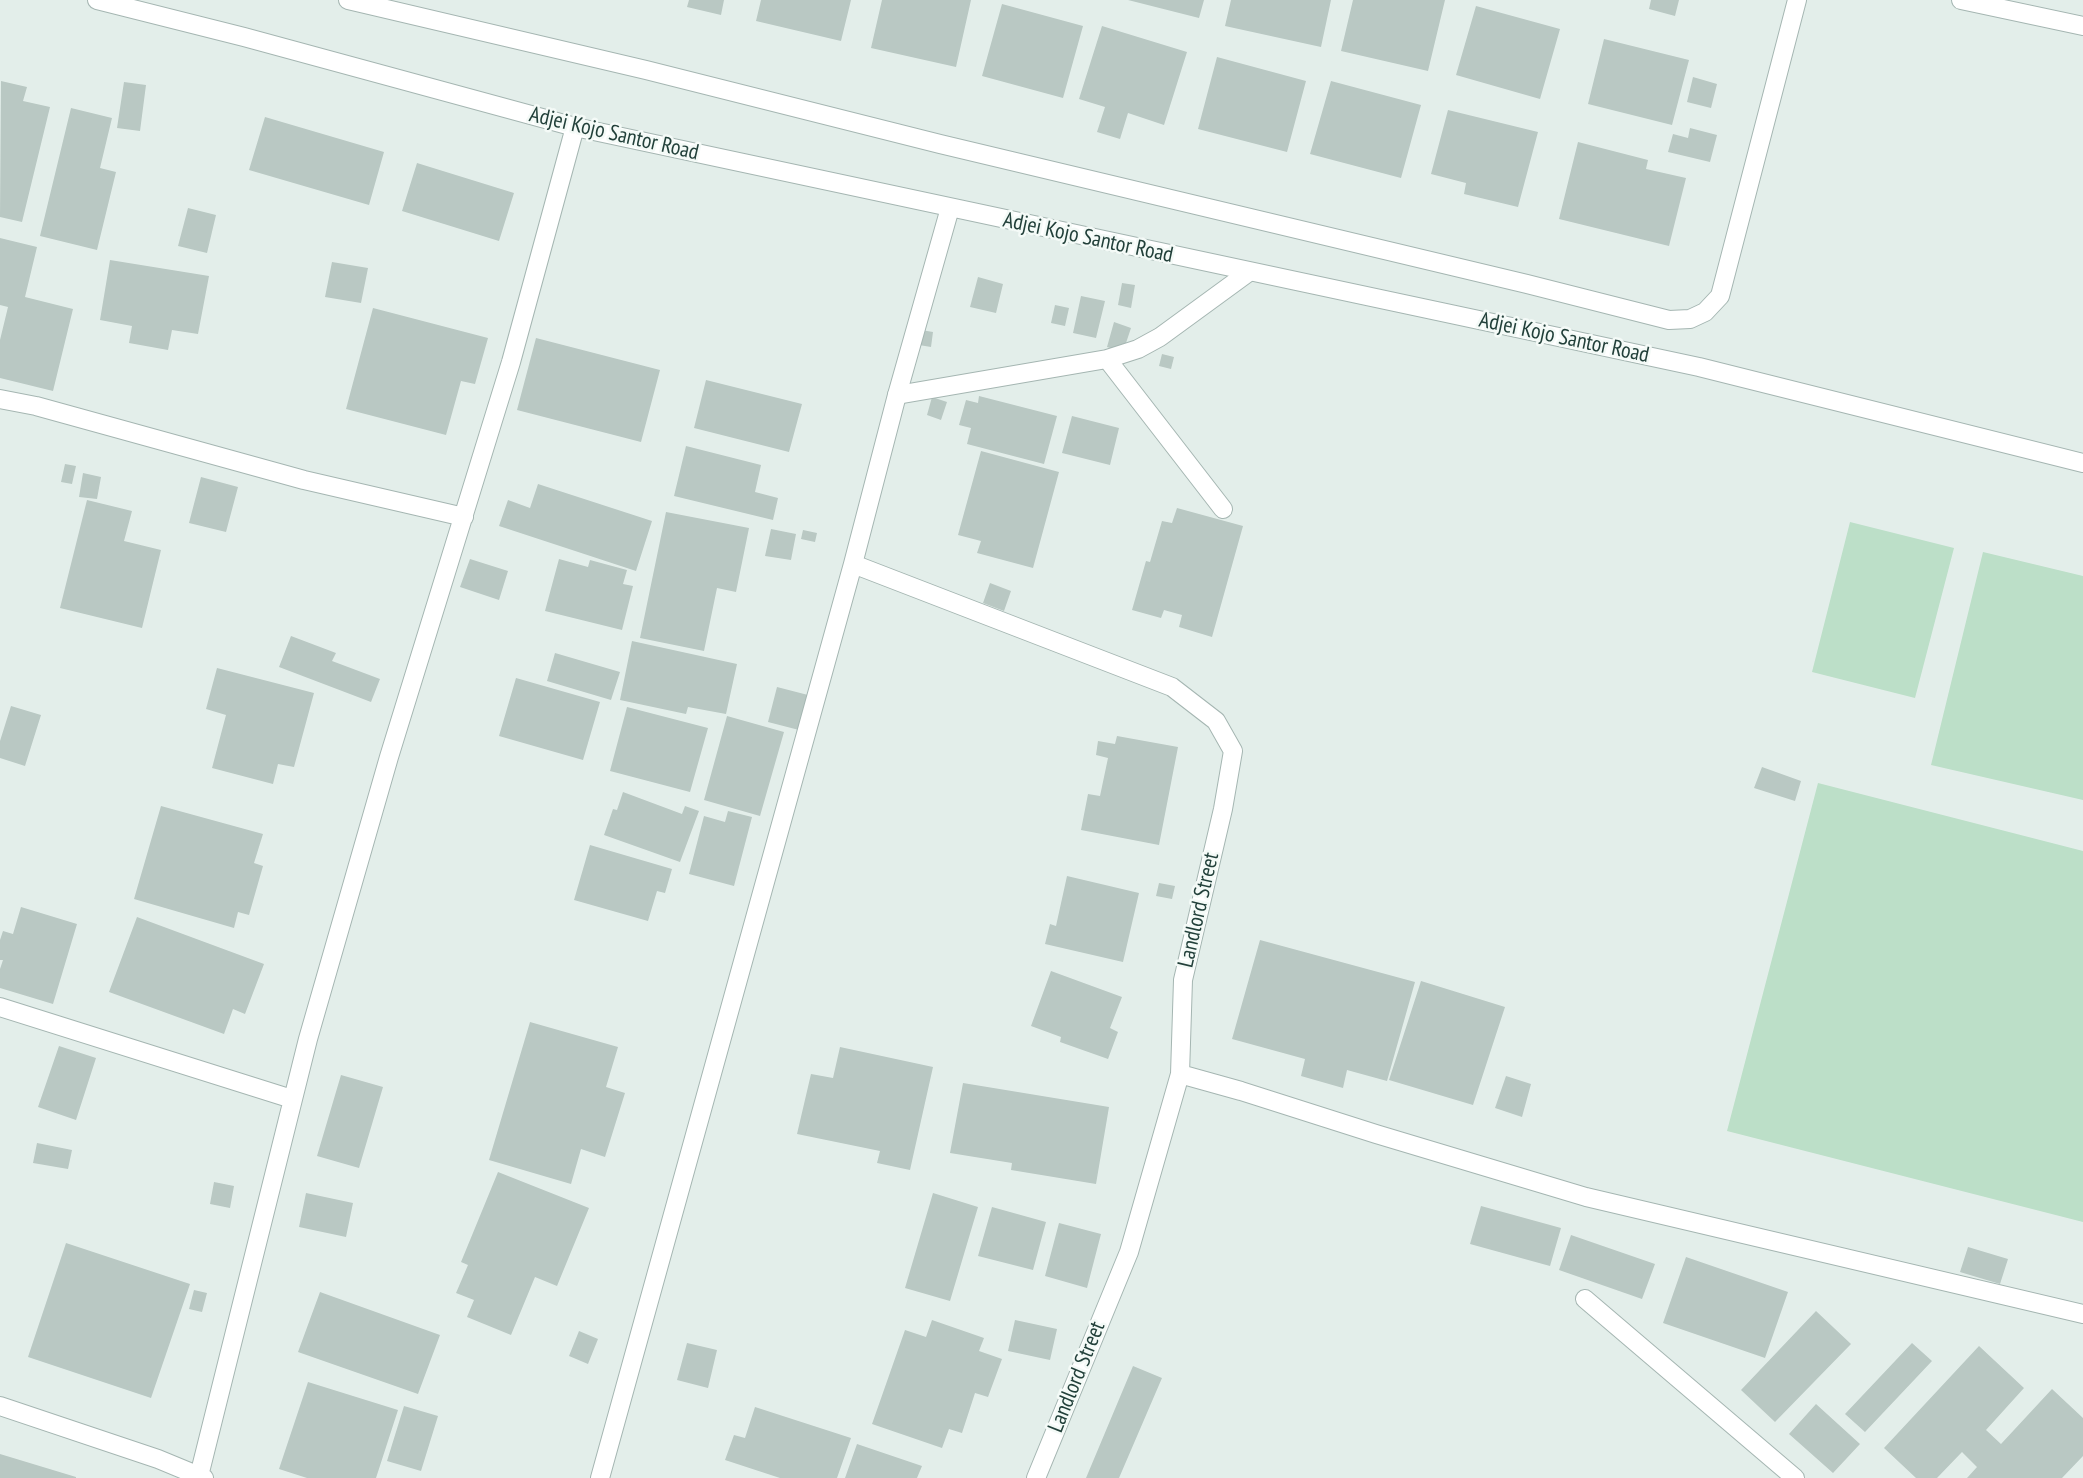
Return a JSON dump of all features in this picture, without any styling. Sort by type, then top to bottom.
[{"type":"street","name":"Adjei Kojo Santor Road","points":[[97,0],[244,37],[575,127],[1699,367],[2083,463]]},
{"type":"street","points":[[348,0],[646,70],[952,147],[1504,278],[1669,320],[1690,319],[1705,312],[1720,296],[1797,0]]},
{"type":"street","points":[[1961,0],[2083,26]]},
{"type":"street","points":[[0,1406],[158,1459],[202,1477],[308,1038],[389,757],[511,362],[575,127]]},
{"type":"street","points":[[600,1478],[950,208]]},
{"type":"street","points":[[897,395],[1107,359],[1138,349],[1160,337],[1249,272]]},
{"type":"street","points":[[1107,359],[1223,509]]},
{"type":"street","points":[[0,399],[36,406],[304,480],[464,517]]},
{"type":"street","name":"Landlord Street","points":[[853,564],[1172,687],[1216,721],[1233,751],[1223,809],[1183,980],[1180,1074],[1129,1252],[1036,1478]]},
{"type":"street","points":[[0,1007],[292,1099]]},
{"type":"street","points":[[1180,1074],[1586,1197],[2083,1314]]},
{"type":"street","points":[[1585,1299],[1795,1478]]},
{"type":"green space","points":[[1850,522],[1954,548],[1915,698],[1812,672]]},
{"type":"green space","points":[[1983,552],[2083,576],[2083,800],[1931,765]]},
{"type":"green space","points":[[1818,783],[2083,851],[2083,1222],[1727,1131]]},
{"type":"building","points":[[689,0],[724,0],[721,15],[687,7]]},
{"type":"building","points":[[761,0],[851,0],[841,41],[756,21]]},
{"type":"building","points":[[882,0],[971,0],[956,67],[871,48]]},
{"type":"building","points":[[1128,0],[1204,0],[1199,18]]},
{"type":"building","points":[[1231,0],[1331,0],[1321,47],[1225,26]]},
{"type":"building","points":[[1353,0],[1445,0],[1428,71],[1341,51]]},
{"type":"building","points":[[1651,0],[1679,0],[1675,16],[1649,9]]},
{"type":"building","points":[[1002,4],[1083,26],[1063,98],[982,76]]},
{"type":"building","points":[[1476,6],[1560,29],[1540,99],[1456,75]]},
{"type":"building","points":[[1102,26],[1187,52],[1164,125],[1128,113],[1120,139],[1097,132],[1105,107],[1079,99]]},
{"type":"building","points":[[1604,39],[1689,60],[1672,125],[1588,104]]},
{"type":"building","points":[[1217,57],[1306,81],[1287,152],[1198,129]]},
{"type":"building","points":[[1693,77],[1717,84],[1711,108],[1687,102]]},
{"type":"building","points":[[1,81],[27,87],[23,101],[50,107],[22,222],[0,217]]},
{"type":"building","points":[[1331,81],[1421,105],[1401,178],[1310,154]]},
{"type":"building","points":[[124,82],[146,85],[140,131],[117,128]]},
{"type":"building","points":[[71,108],[112,118],[100,168],[116,172],[97,250],[40,236]]},
{"type":"building","points":[[1448,110],[1538,132],[1518,207],[1464,194],[1466,183],[1431,174]]},
{"type":"building","points":[[265,117],[384,152],[369,205],[249,170]]},
{"type":"building","points":[[1690,128],[1717,135],[1710,162],[1668,152],[1673,134],[1688,138]]},
{"type":"building","points":[[1578,142],[1648,160],[1646,169],[1686,178],[1669,246],[1559,219]]},
{"type":"building","points":[[417,163],[514,193],[499,241],[402,211]]},
{"type":"building","points":[[188,208],[216,215],[207,253],[178,246]]},
{"type":"building","points":[[0,238],[37,247],[25,297],[73,309],[53,391],[0,378],[0,340],[8,307],[0,305]]},
{"type":"building","points":[[110,260],[209,276],[198,334],[172,330],[168,350],[129,343],[132,326],[100,320]]},
{"type":"building","points":[[332,262],[368,268],[361,303],[325,297]]},
{"type":"building","points":[[978,277],[1003,284],[996,313],[970,307]]},
{"type":"building","points":[[1122,283],[1135,285],[1131,308],[1118,305]]},
{"type":"building","points":[[1081,296],[1105,301],[1096,338],[1073,333]]},
{"type":"building","points":[[1055,305],[1069,308],[1065,326],[1051,323]]},
{"type":"building","points":[[373,308],[488,338],[475,384],[461,381],[446,435],[346,409]]},
{"type":"building","points":[[1114,322],[1131,328],[1123,352],[1107,347]]},
{"type":"building","points":[[921,330],[933,332],[931,347],[919,345]]},
{"type":"building","points":[[536,338],[660,370],[641,442],[517,410]]},
{"type":"building","points":[[1162,354],[1174,357],[1171,369],[1159,366]]},
{"type":"building","points":[[706,380],[802,404],[789,452],[694,428]]},
{"type":"building","points":[[979,396],[1057,416],[1044,464],[967,444],[971,428],[959,425],[966,400],[978,403]]},
{"type":"building","points":[[932,397],[947,402],[941,420],[927,415]]},
{"type":"building","points":[[1072,416],[1119,428],[1110,465],[1062,453]]},
{"type":"building","points":[[686,446],[761,465],[755,492],[778,498],[773,520],[674,496]]},
{"type":"building","points":[[981,451],[1059,472],[1033,568],[977,553],[981,541],[958,535]]},
{"type":"building","points":[[65,464],[76,466],[72,484],[61,482]]},
{"type":"building","points":[[83,473],[101,477],[97,499],[79,497]]},
{"type":"building","points":[[201,477],[238,487],[226,532],[189,523]]},
{"type":"building","points":[[538,484],[652,521],[636,571],[499,526],[508,500],[530,508]]},
{"type":"building","points":[[87,500],[132,511],[124,541],[161,550],[142,628],[60,608]]},
{"type":"building","points":[[1177,508],[1243,526],[1212,637],[1179,627],[1182,615],[1164,610],[1161,618],[1132,610],[1146,561],[1150,562],[1162,521],[1172,523]]},
{"type":"building","points":[[666,512],[749,528],[736,592],[717,588],[704,651],[640,638]]},
{"type":"building","points":[[771,529],[796,534],[791,560],[765,556]]},
{"type":"building","points":[[803,530],[817,533],[815,542],[801,539]]},
{"type":"building","points":[[470,559],[508,571],[499,600],[460,587]]},
{"type":"building","points":[[559,559],[588,567],[590,560],[627,570],[623,584],[633,586],[622,630],[545,611]]},
{"type":"building","points":[[990,583],[1011,591],[1004,611],[983,603]]},
{"type":"building","points":[[291,636],[336,653],[332,661],[380,679],[371,702],[279,667]]},
{"type":"building","points":[[632,641],[737,664],[726,714],[688,707],[686,714],[620,700]]},
{"type":"building","points":[[555,653],[620,672],[611,700],[547,681]]},
{"type":"building","points":[[217,668],[314,693],[294,767],[278,764],[273,784],[212,768],[226,715],[206,709]]},
{"type":"building","points":[[516,678],[600,702],[583,760],[499,736]]},
{"type":"building","points":[[777,687],[808,695],[799,730],[768,722]]},
{"type":"building","points":[[11,706],[41,715],[25,766],[0,758],[0,741]]},
{"type":"building","points":[[627,707],[708,728],[690,792],[610,771]]},
{"type":"building","points":[[727,716],[784,732],[760,816],[704,800]]},
{"type":"building","points":[[1117,736],[1178,747],[1159,845],[1081,830],[1088,794],[1100,796],[1108,758],[1096,755],[1098,741],[1115,744]]},
{"type":"building","points":[[1762,767],[1801,781],[1795,801],[1754,788]]},
{"type":"building","points":[[623,792],[682,814],[685,806],[699,811],[680,862],[604,835],[613,809],[617,810]]},
{"type":"building","points":[[161,806],[263,834],[254,863],[263,866],[249,915],[238,912],[234,928],[134,899]]},
{"type":"building","points":[[728,811],[752,817],[734,886],[689,874],[704,816],[725,822]]},
{"type":"building","points":[[590,845],[672,869],[665,893],[657,891],[648,921],[574,900]]},
{"type":"building","points":[[1067,876],[1139,893],[1123,962],[1045,944],[1050,924],[1056,926]]},
{"type":"building","points":[[1159,883],[1175,886],[1172,899],[1156,896]]},
{"type":"building","points":[[21,907],[77,924],[53,1004],[0,988],[0,969],[3,960],[0,960],[0,940],[3,931],[13,934]]},
{"type":"building","points":[[137,917],[264,964],[245,1014],[233,1009],[224,1034],[109,992]]},
{"type":"building","points":[[1260,940],[1415,982],[1387,1081],[1347,1070],[1343,1088],[1301,1076],[1305,1059],[1232,1039]]},
{"type":"building","points":[[1051,971],[1122,997],[1110,1028],[1118,1032],[1108,1059],[1060,1042],[1061,1037],[1031,1026]]},
{"type":"building","points":[[1421,981],[1505,1007],[1473,1105],[1389,1080]]},
{"type":"building","points":[[530,1022],[618,1047],[606,1087],[625,1093],[605,1157],[581,1149],[571,1184],[489,1160]]},
{"type":"building","points":[[59,1046],[96,1058],[76,1120],[38,1107]]},
{"type":"building","points":[[840,1047],[933,1067],[910,1170],[877,1163],[880,1151],[797,1134],[811,1074],[833,1078]]},
{"type":"building","points":[[341,1075],[383,1087],[359,1168],[317,1156]]},
{"type":"building","points":[[1506,1076],[1531,1084],[1522,1117],[1495,1108]]},
{"type":"building","points":[[963,1083],[1109,1107],[1096,1184],[1011,1170],[1012,1163],[950,1153]]},
{"type":"building","points":[[37,1143],[72,1150],[68,1169],[33,1163]]},
{"type":"building","points":[[498,1172],[589,1208],[557,1286],[535,1277],[511,1335],[467,1317],[474,1300],[456,1293],[468,1265],[461,1262]]},
{"type":"building","points":[[214,1182],[234,1186],[230,1208],[210,1204]]},
{"type":"building","points":[[306,1193],[353,1203],[346,1237],[299,1227]]},
{"type":"building","points":[[933,1193],[978,1207],[950,1301],[905,1288]]},
{"type":"building","points":[[1481,1206],[1561,1228],[1550,1266],[1470,1244]]},
{"type":"building","points":[[992,1207],[1046,1222],[1033,1270],[978,1256]]},
{"type":"building","points":[[1059,1223],[1101,1234],[1087,1288],[1045,1276]]},
{"type":"building","points":[[1571,1235],[1655,1264],[1642,1299],[1559,1270]]},
{"type":"building","points":[[66,1243],[190,1284],[151,1398],[28,1357]]},
{"type":"building","points":[[1968,1247],[2008,1259],[2000,1284],[1960,1272]]},
{"type":"building","points":[[1686,1257],[1788,1292],[1765,1358],[1663,1323]]},
{"type":"building","points":[[194,1290],[207,1293],[202,1312],[189,1309]]},
{"type":"building","points":[[320,1292],[440,1335],[418,1394],[298,1352]]},
{"type":"building","points":[[1816,1311],[1851,1344],[1775,1422],[1741,1390]]},
{"type":"building","points":[[932,1320],[984,1338],[979,1351],[1002,1359],[988,1397],[975,1393],[962,1433],[949,1429],[942,1448],[872,1424],[905,1330],[926,1337]]},
{"type":"building","points":[[1015,1320],[1057,1329],[1050,1360],[1008,1351]]},
{"type":"building","points":[[579,1331],[598,1339],[588,1364],[569,1356]]},
{"type":"building","points":[[687,1343],[717,1350],[708,1388],[677,1380]]},
{"type":"building","points":[[1912,1343],[1932,1361],[1865,1432],[1845,1414]]},
{"type":"building","points":[[1979,1346],[2024,1388],[1986,1430],[2001,1444],[2052,1389],[2083,1418],[2083,1456],[2062,1478],[1967,1478],[1977,1467],[1962,1452],[1937,1478],[1916,1478],[1884,1448]]},
{"type":"building","points":[[1133,1366],[1162,1378],[1119,1478],[1086,1478]]},
{"type":"building","points":[[308,1382],[398,1410],[376,1478],[307,1478],[279,1469]]},
{"type":"building","points":[[1816,1404],[1860,1444],[1833,1473],[1789,1434]]},
{"type":"building","points":[[404,1406],[438,1416],[421,1471],[387,1461]]},
{"type":"building","points":[[755,1407],[851,1438],[837,1478],[780,1478],[725,1460],[734,1435],[745,1438]]},
{"type":"building","points":[[857,1444],[922,1466],[917,1478],[845,1478]]},
{"type":"building","points":[[0,1454],[76,1477],[76,1478],[0,1478]]}]
